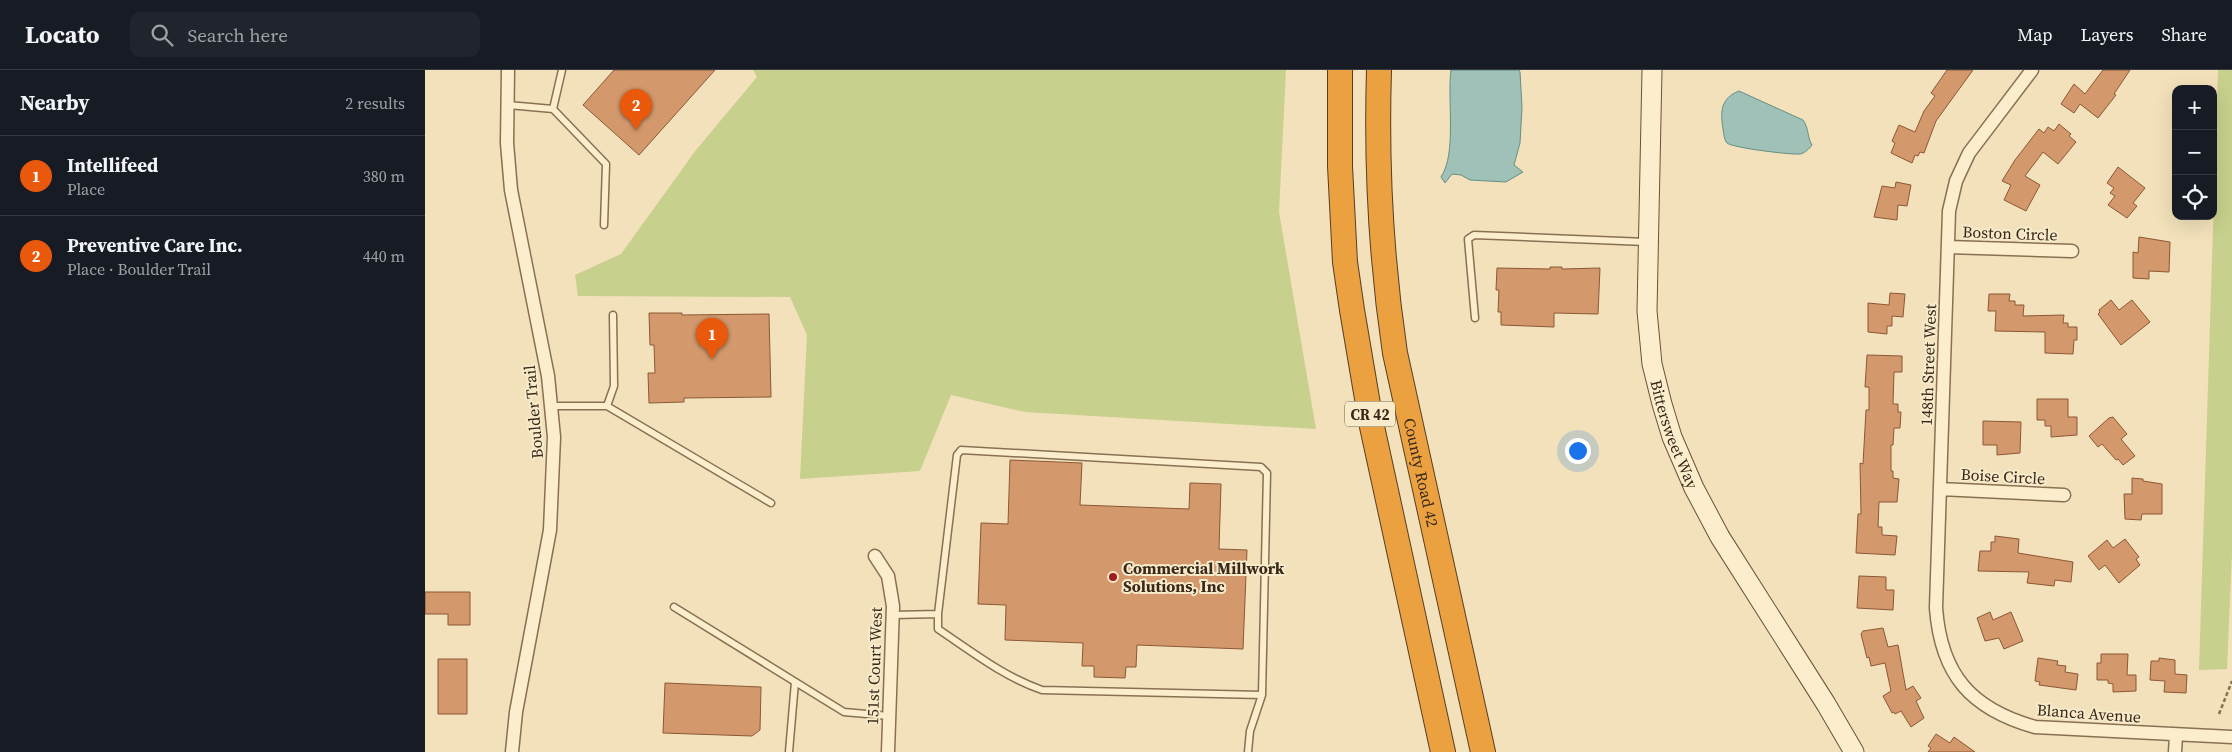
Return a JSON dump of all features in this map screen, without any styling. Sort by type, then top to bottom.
[{"type":"highway","name":"CR 42","points":[[1340,70],[1340,166],[1345,262],[1352,310],[1371,422],[1443,752]]},
{"type":"highway","name":"County Road 42","points":[[1379,70],[1378,167],[1380,212],[1387,293],[1395,353],[1483,752]]},
{"type":"street","name":"Boulder Trail","points":[[508,70],[507,142],[511,190],[546,368],[551,406],[554,468],[551,530],[516,712],[512,752]]},
{"type":"street","name":"Bittersweet Way","points":[[1653,70],[1647,242],[1647,311],[1652,364],[1665,412],[1694,488],[1720,537],[1806,672],[1853,752]]},
{"type":"street","name":"148th Street West","points":[[1959,681],[1946,657],[1938,630],[1936,608],[1949,211],[1956,181],[1969,153],[2031,70]]},
{"type":"street","name":"Boston Circle","points":[[1948,247],[2072,251]]},
{"type":"street","name":"Boise Circle","points":[[1940,489],[2064,495]]},
{"type":"street","name":"151st Court West","points":[[875,556],[888,576],[893,606],[888,752]]},
{"type":"street","name":"Blanca Avenue","points":[[1959,681],[1980,704],[2007,720],[2035,728],[2232,737]]},
{"type":"street","points":[[2175,752],[2176,735]]},
{"type":"lane","points":[[553,109],[562,70]]},
{"type":"lane","points":[[507,105],[553,109],[606,164],[604,225]]},
{"type":"lane","points":[[1475,318],[1468,239],[1474,235],[1647,242]]},
{"type":"lane","points":[[607,406],[613,386],[613,315]]},
{"type":"lane","points":[[551,406],[607,406],[771,503]]},
{"type":"lane","points":[[1248,752],[1250,731],[1262,695],[1267,473],[1261,467],[961,450],[957,455],[938,614],[938,629],[989,663],[1029,686],[1042,690],[1262,695]]},
{"type":"lane","points":[[674,607],[845,712],[889,716]]},
{"type":"lane","points":[[893,615],[938,614]]},
{"type":"lane","points":[[789,752],[795,682]]},
{"type":"path","points":[[2219,714],[2232,681]]},
{"type":"green space","points":[[753,70],[1286,70],[1279,212],[1316,429],[1025,412],[951,395],[920,471],[800,479],[807,335],[790,297],[578,296],[575,275],[621,254],[696,150],[757,77]]},
{"type":"green space","points":[[2218,70],[2232,70],[2232,552],[2227,669],[2199,670],[2213,220],[2217,220]]},
{"type":"water","points":[[1451,70],[1519,70],[1522,107],[1520,143],[1514,165],[1523,172],[1506,182],[1470,180],[1461,175],[1452,174],[1445,183],[1441,177],[1449,154]]},
{"type":"water","points":[[1739,91],[1803,120],[1812,145],[1804,153],[1795,154],[1751,149],[1727,143],[1722,122],[1723,106],[1728,97]]},
{"type":"building","points":[[614,70],[715,70],[639,155],[583,105]]},
{"type":"building","points":[[1947,70],[1973,70],[1936,121],[1924,153],[1920,152],[1918,156],[1915,155],[1912,163],[1891,153],[1895,143],[1892,141],[1899,125],[1915,132],[1924,111],[1935,96],[1931,93]]},
{"type":"building","points":[[2103,70],[2130,70],[2114,94],[2116,95],[2098,118],[2080,104],[2074,113],[2061,104],[2074,84],[2085,94]]},
{"type":"building","points":[[2059,124],[2071,134],[2069,136],[2076,142],[2058,164],[2043,152],[2025,176],[2040,185],[2026,211],[2004,200],[2011,185],[2002,181],[2015,160],[2039,129],[2044,133],[2048,127],[2054,131]]},
{"type":"building","points":[[2118,167],[2145,188],[2133,203],[2137,206],[2127,218],[2108,205],[2115,196],[2110,193],[2114,188],[2107,183]]},
{"type":"building","points":[[1896,182],[1911,185],[1907,206],[1898,205],[1897,220],[1874,217],[1882,186],[1895,188]]},
{"type":"building","points":[[2139,237],[2170,242],[2169,272],[2149,271],[2149,279],[2133,278],[2133,252],[2138,253]]},
{"type":"building","points":[[1550,267],[1562,267],[1562,269],[1600,268],[1598,314],[1554,313],[1554,327],[1501,325],[1501,312],[1498,312],[1499,290],[1496,290],[1497,268],[1550,269]]},
{"type":"building","points":[[1890,293],[1905,294],[1903,317],[1892,316],[1892,326],[1887,326],[1887,334],[1868,332],[1868,303],[1889,305]]},
{"type":"building","points":[[1989,294],[2010,294],[2009,301],[2015,301],[2015,305],[2024,305],[2023,316],[2064,315],[2063,323],[2068,323],[2068,327],[2077,327],[2077,340],[2074,340],[2073,354],[2045,353],[2045,332],[1995,331],[1996,311],[1988,311]]},
{"type":"building","points":[[2111,300],[2119,310],[2132,300],[2150,322],[2121,345],[2098,314],[2099,310]]},
{"type":"building","points":[[649,313],[682,313],[682,315],[769,314],[771,397],[684,398],[684,402],[649,403],[648,373],[655,373],[654,345],[650,345]]},
{"type":"building","points":[[1867,355],[1902,356],[1902,372],[1894,372],[1893,404],[1898,404],[1898,412],[1901,412],[1900,428],[1894,428],[1893,445],[1891,445],[1891,471],[1893,471],[1893,478],[1899,479],[1897,502],[1879,502],[1878,527],[1882,527],[1882,535],[1897,536],[1895,555],[1856,553],[1858,514],[1861,514],[1860,463],[1863,464],[1866,410],[1869,410],[1869,387],[1865,387]]},
{"type":"building","points":[[2037,399],[2068,399],[2068,417],[2077,417],[2077,435],[2051,437],[2051,426],[2045,426],[2045,420],[2037,420]]},
{"type":"building","points":[[2113,417],[2127,434],[2121,439],[2135,456],[2123,465],[2102,444],[2098,447],[2089,436],[2109,418]]},
{"type":"building","points":[[1983,421],[2021,422],[2020,453],[1997,455],[1997,445],[1983,445]]},
{"type":"building","name":"Commercial Millwork Solutions, Inc","points":[[1010,460],[1082,463],[1080,505],[1189,509],[1190,483],[1221,484],[1219,549],[1247,550],[1243,649],[1137,645],[1136,667],[1126,667],[1125,678],[1094,677],[1094,666],[1082,666],[1083,643],[1005,640],[1006,605],[978,604],[981,523],[1008,524]]},
{"type":"building","points":[[2132,478],[2162,484],[2162,514],[2142,514],[2141,520],[2125,519],[2124,494],[2132,494]]},
{"type":"building","points":[[1995,536],[2019,539],[2018,553],[2073,562],[2071,582],[2055,580],[2054,586],[2027,583],[2029,572],[1978,571],[1980,551],[1991,551],[1991,542],[1995,542]]},
{"type":"building","points":[[2125,539],[2139,557],[2136,559],[2140,565],[2119,583],[2105,565],[2099,570],[2088,556],[2107,540],[2113,548]]},
{"type":"building","points":[[1859,576],[1886,577],[1886,590],[1894,590],[1893,610],[1857,608]]},
{"type":"building","points":[[425,592],[470,592],[470,625],[448,625],[448,614],[425,614]]},
{"type":"building","points":[[1990,612],[1993,620],[2011,612],[2023,641],[2004,649],[1999,638],[1985,641],[1977,618]]},
{"type":"building","points":[[1883,628],[1888,647],[1898,645],[1906,690],[1913,686],[1921,698],[1916,701],[1924,718],[1911,727],[1901,711],[1895,714],[1894,712],[1892,713],[1883,696],[1891,691],[1885,663],[1871,666],[1869,657],[1867,658],[1861,634],[1863,631]]},
{"type":"building","points":[[2101,654],[2128,654],[2127,675],[2136,675],[2136,691],[2113,692],[2113,684],[2108,683],[2108,680],[2097,680],[2097,663],[2101,663]]},
{"type":"building","points":[[2038,658],[2058,661],[2057,665],[2066,666],[2065,672],[2078,674],[2076,690],[2039,685],[2040,682],[2035,681]]},
{"type":"building","points":[[2159,658],[2175,660],[2175,674],[2187,675],[2186,693],[2164,692],[2165,681],[2150,680],[2151,661],[2159,661]]},
{"type":"building","points":[[438,659],[467,659],[467,714],[438,714]]},
{"type":"building","points":[[665,683],[761,687],[760,730],[752,736],[663,733]]},
{"type":"building","points":[[1936,734],[1950,743],[1954,737],[1975,752],[1928,752],[1931,748],[1928,746]]},
{"type":"place","name":"Preventive Care Inc.","points":[[636,130]]},
{"type":"place","name":"Intellifeed","points":[[712,359]]},
{"type":"place","name":"Commercial Millwork Solutions, Inc","points":[[1113,577]]}]
